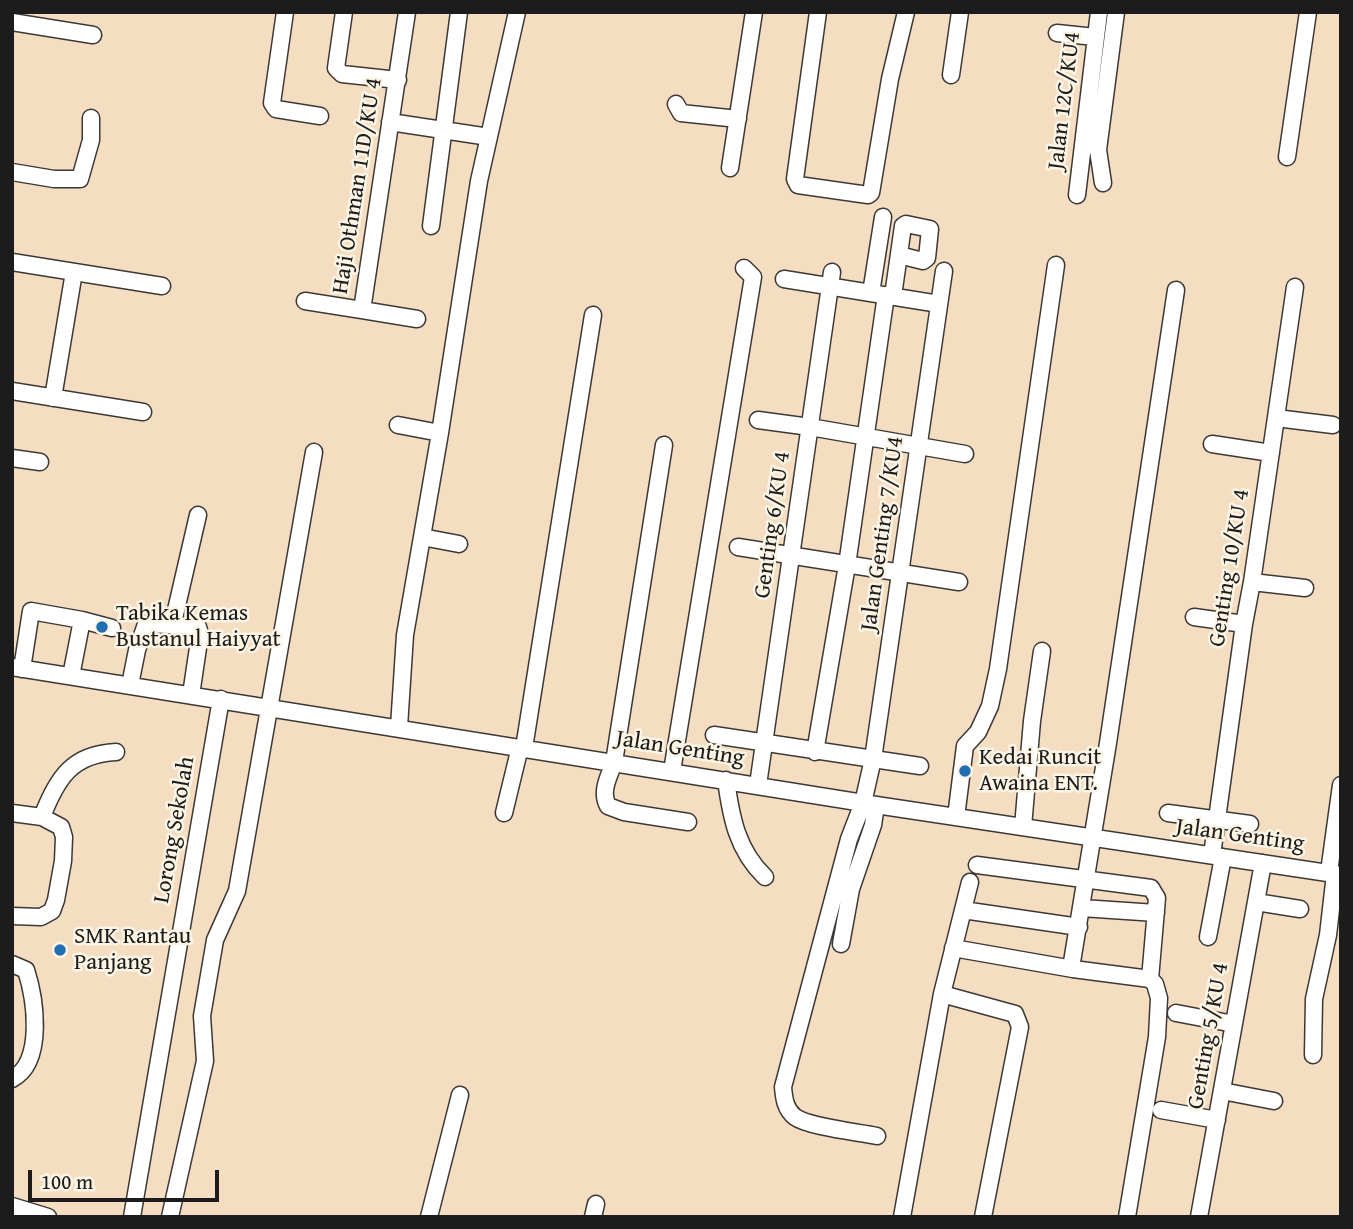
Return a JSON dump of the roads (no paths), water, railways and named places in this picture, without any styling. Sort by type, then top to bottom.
[{"type":"street","points":[[285,12],[272,103],[276,108],[320,116]]},
{"type":"street","points":[[344,12],[336,68],[342,74],[398,80]]},
{"type":"street","name":"Haji Othman 11D/KU 4","points":[[407,12],[362,310],[418,319]]},
{"type":"street","points":[[431,226],[459,12]]},
{"type":"street","points":[[399,727],[405,635],[479,181],[517,12]]},
{"type":"street","points":[[730,168],[754,12]]},
{"type":"street","points":[[818,12],[795,179],[798,185],[868,195],[906,12]]},
{"type":"street","points":[[951,75],[960,12]]},
{"type":"street","name":"Jalan 12C/KU4","points":[[1077,195],[1098,12]]},
{"type":"street","points":[[1103,183],[1098,150],[1116,12]]},
{"type":"street","points":[[1287,157],[1308,12]]},
{"type":"street","points":[[12,22],[93,35]]},
{"type":"street","points":[[1057,33],[1095,37]]},
{"type":"street","points":[[676,104],[681,113],[738,119]]},
{"type":"street","points":[[12,172],[80,179],[91,140],[91,118]]},
{"type":"street","points":[[390,122],[489,137]]},
{"type":"street","points":[[815,752],[866,437],[883,295],[883,217]]},
{"type":"street","points":[[883,295],[899,255]]},
{"type":"street","points":[[12,262],[162,286]]},
{"type":"street","points":[[956,817],[965,746],[978,732],[990,706],[998,669],[1056,265]]},
{"type":"street","points":[[672,771],[753,276],[744,268]]},
{"type":"street","name":"Jalan Genting 7/KU4","points":[[869,804],[873,760],[944,271]]},
{"type":"street","points":[[53,398],[74,272]]},
{"type":"street","points":[[784,279],[831,279],[883,295],[939,304]]},
{"type":"street","name":"Genting 6/KU 4","points":[[758,785],[831,279]]},
{"type":"street","name":"Genting 10/KU 4","points":[[1208,937],[1218,856],[1218,818],[1244,624],[1295,287]]},
{"type":"street","points":[[1073,969],[1176,289]]},
{"type":"street","points":[[305,301],[362,310]]},
{"type":"street","points":[[504,813],[522,747],[593,315]]},
{"type":"street","points":[[12,391],[143,412]]},
{"type":"street","points":[[1276,418],[1333,425]]},
{"type":"street","points":[[758,420],[965,454]]},
{"type":"street","points":[[398,425],[440,433]]},
{"type":"street","points":[[1212,444],[1271,453]]},
{"type":"street","points":[[664,445],[614,762],[604,790],[604,799],[608,806],[624,812],[688,822]]},
{"type":"street","points":[[170,1217],[205,1061],[202,1016],[215,940],[237,891],[314,452]]},
{"type":"street","points":[[12,458],[40,462]]},
{"type":"street","points":[[173,623],[198,515]]},
{"type":"street","points":[[422,537],[459,544]]},
{"type":"street","points":[[738,547],[959,582]]},
{"type":"street","points":[[1252,582],[1306,588]]},
{"type":"street","points":[[17,668],[31,611],[112,628]]},
{"type":"street","points":[[1194,617],[1244,624]]},
{"type":"street","points":[[71,676],[82,620]]},
{"type":"street","points":[[131,685],[137,650],[146,624],[173,623],[198,627],[200,634],[191,695]]},
{"type":"street","points":[[1023,827],[1032,721],[1042,651]]},
{"type":"street","name":"Jalan Genting","points":[[17,668],[869,804],[1335,874]]},
{"type":"street","name":"Lorong Sekolah","points":[[132,1217],[221,699]]},
{"type":"street","points":[[714,735],[764,745],[920,766]]},
{"type":"street","points":[[42,817],[48,801],[73,764],[94,755],[117,752]]},
{"type":"street","points":[[726,780],[739,843],[751,864],[765,877]]},
{"type":"street","points":[[1313,1055],[1314,999],[1328,936],[1341,785]]},
{"type":"street","points":[[841,944],[851,889],[873,825],[869,804]]},
{"type":"street","points":[[869,804],[849,839],[783,1087],[785,1104],[795,1117],[877,1136]]},
{"type":"street","points":[[12,813],[42,817],[61,827],[64,837],[56,900],[52,911],[41,917],[12,916]]},
{"type":"street","points":[[1168,813],[1250,824]]},
{"type":"street","name":"Genting 5/KU 4","points":[[1199,1217],[1263,863]]},
{"type":"street","points":[[977,865],[1150,888],[1157,898],[1150,979],[1159,998],[1157,1037],[1127,1217]]},
{"type":"street","points":[[906,1214],[942,994],[970,882]]},
{"type":"street","points":[[1256,902],[1300,909]]},
{"type":"street","points":[[1082,908],[1156,913]]},
{"type":"street","points":[[963,910],[1079,927]]},
{"type":"street","points":[[953,948],[1150,979]]},
{"type":"street","points":[[12,964],[26,970],[33,1001],[34,1023],[33,1045],[28,1061],[19,1075],[12,1079]]},
{"type":"street","points":[[942,994],[1016,1014],[1020,1027],[983,1217]]},
{"type":"street","points":[[1177,1013],[1234,1024]]},
{"type":"street","points":[[1222,1091],[1274,1101]]},
{"type":"street","points":[[429,1217],[460,1095]]},
{"type":"street","points":[[1161,1110],[1217,1120]]},
{"type":"street","points":[[12,1206],[48,1217]]},
{"type":"place","name":"Tabika Kemas Bustanul Haiyyat","points":[[102,627]]},
{"type":"place","name":"Kedai Runcit Awaina ENT.","points":[[965,771]]},
{"type":"place","name":"SMK Rantau Panjang","points":[[60,950]]}]
